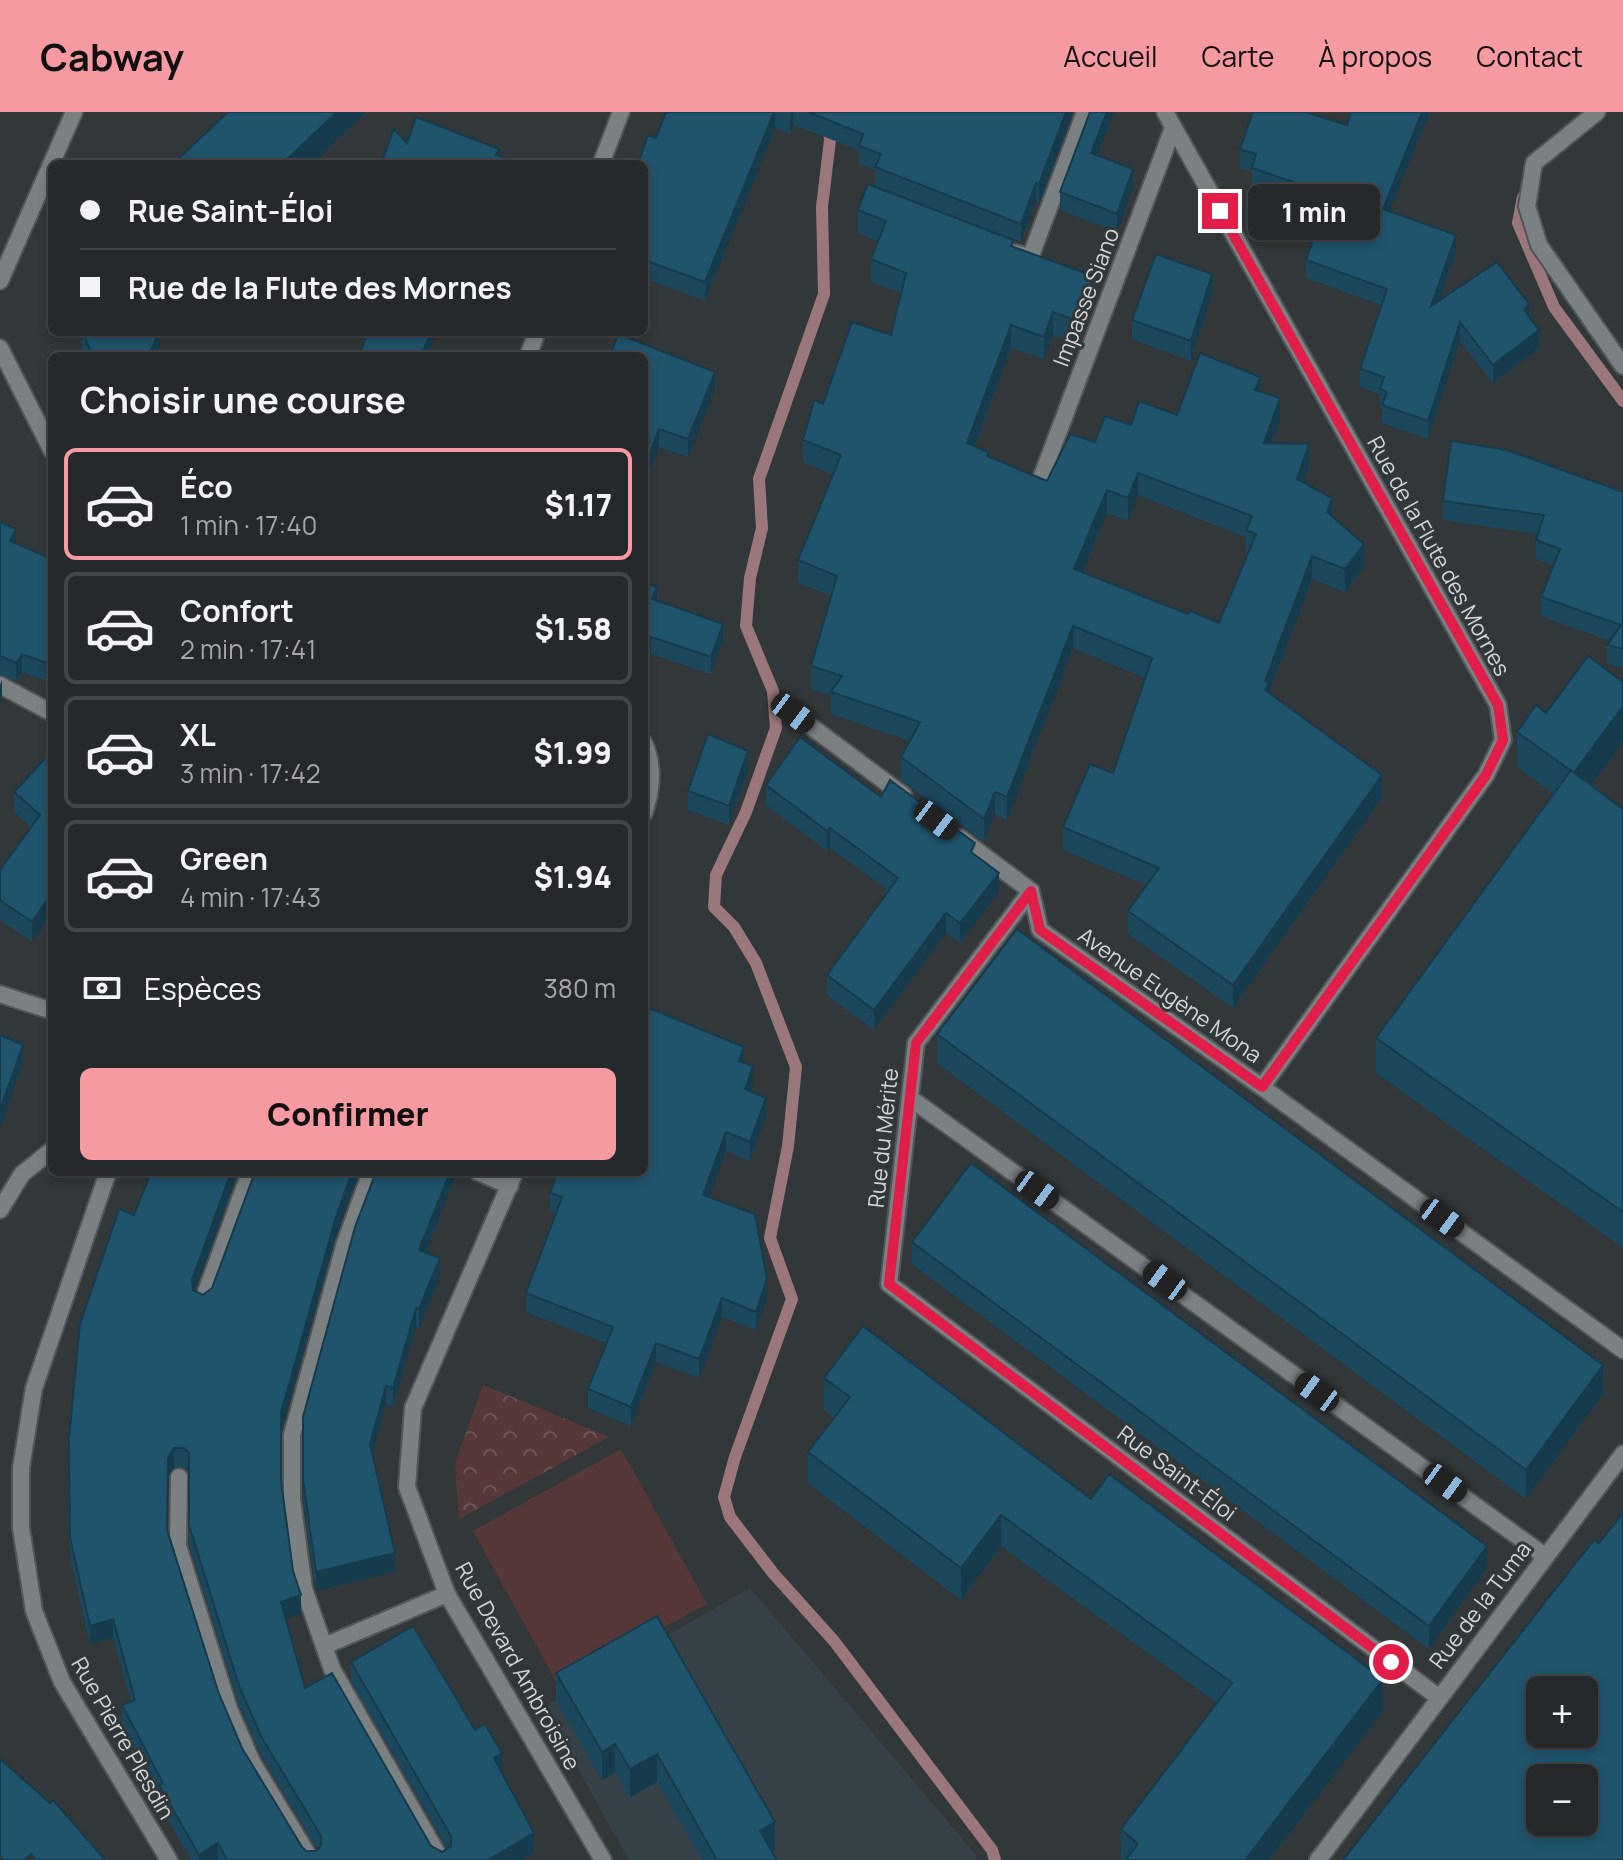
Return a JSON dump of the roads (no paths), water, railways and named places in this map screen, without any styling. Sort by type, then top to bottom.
[{"type":"street","points":[[53,160],[74,112]]},
{"type":"street","points":[[603,160],[621,112]]},
{"type":"street","points":[[1002,247],[1030,258],[1085,112]]},
{"type":"street","name":"Rue de la Flute des Mornes","points":[[1165,112],[1498,705],[1503,740],[1486,775],[1262,1087]]},
{"type":"street","points":[[1597,112],[1534,163],[1527,206],[1539,245],[1623,366]]},
{"type":"street","name":"Impasse Siano","points":[[1040,481],[1173,128]]},
{"type":"street","points":[[0,281],[48,171]]},
{"type":"street","points":[[0,348],[48,443]]},
{"type":"street","points":[[0,685],[48,711]]},
{"type":"street","points":[[793,713],[918,807]]},
{"type":"street","points":[[648,753],[648,802]]},
{"type":"street","points":[[943,825],[1031,891]]},
{"type":"street","name":"Avenue Eugène Mona","points":[[1031,891],[1040,930],[1623,1350]]},
{"type":"street","name":"Rue du Mérite","points":[[889,1284],[916,1043],[1031,891]]},
{"type":"street","points":[[0,994],[48,1010]]},
{"type":"street","points":[[910,1098],[1545,1556]]},
{"type":"street","points":[[0,1210],[22,1174],[48,1153]]},
{"type":"street","name":"Rue Pierre Plesdin","points":[[107,1176],[34,1388],[21,1468],[21,1528],[34,1611],[62,1682],[169,1860]]},
{"type":"street","points":[[202,1303],[249,1176]]},
{"type":"street","points":[[370,1176],[345,1243],[292,1435],[292,1499],[304,1589],[332,1669],[441,1860]]},
{"type":"street","name":"Rue Devard Ambroisine","points":[[512,1179],[413,1408],[407,1487],[447,1594],[603,1860]]},
{"type":"street","name":"Rue Saint-Éloi","points":[[889,1284],[1438,1697]]},
{"type":"street","name":"Rue de la Tuma","points":[[1318,1860],[1623,1454]]},
{"type":"street","points":[[179,1477],[178,1546],[229,1709],[252,1762],[311,1860]]},
{"type":"street","points":[[324,1646],[447,1594]]},
{"type":"waterway","points":[[827,112],[830,140],[822,207],[824,294],[759,479],[762,528],[750,578],[746,626],[773,691],[776,728],[746,812],[716,875],[714,907],[734,927],[756,963],[796,1067],[788,1146],[770,1238],[792,1299],[735,1457],[724,1497],[730,1517],[773,1573],[834,1641],[992,1850],[995,1860]]},
{"type":"waterway","points":[[1523,197],[1518,223],[1554,307],[1623,401]]}]
